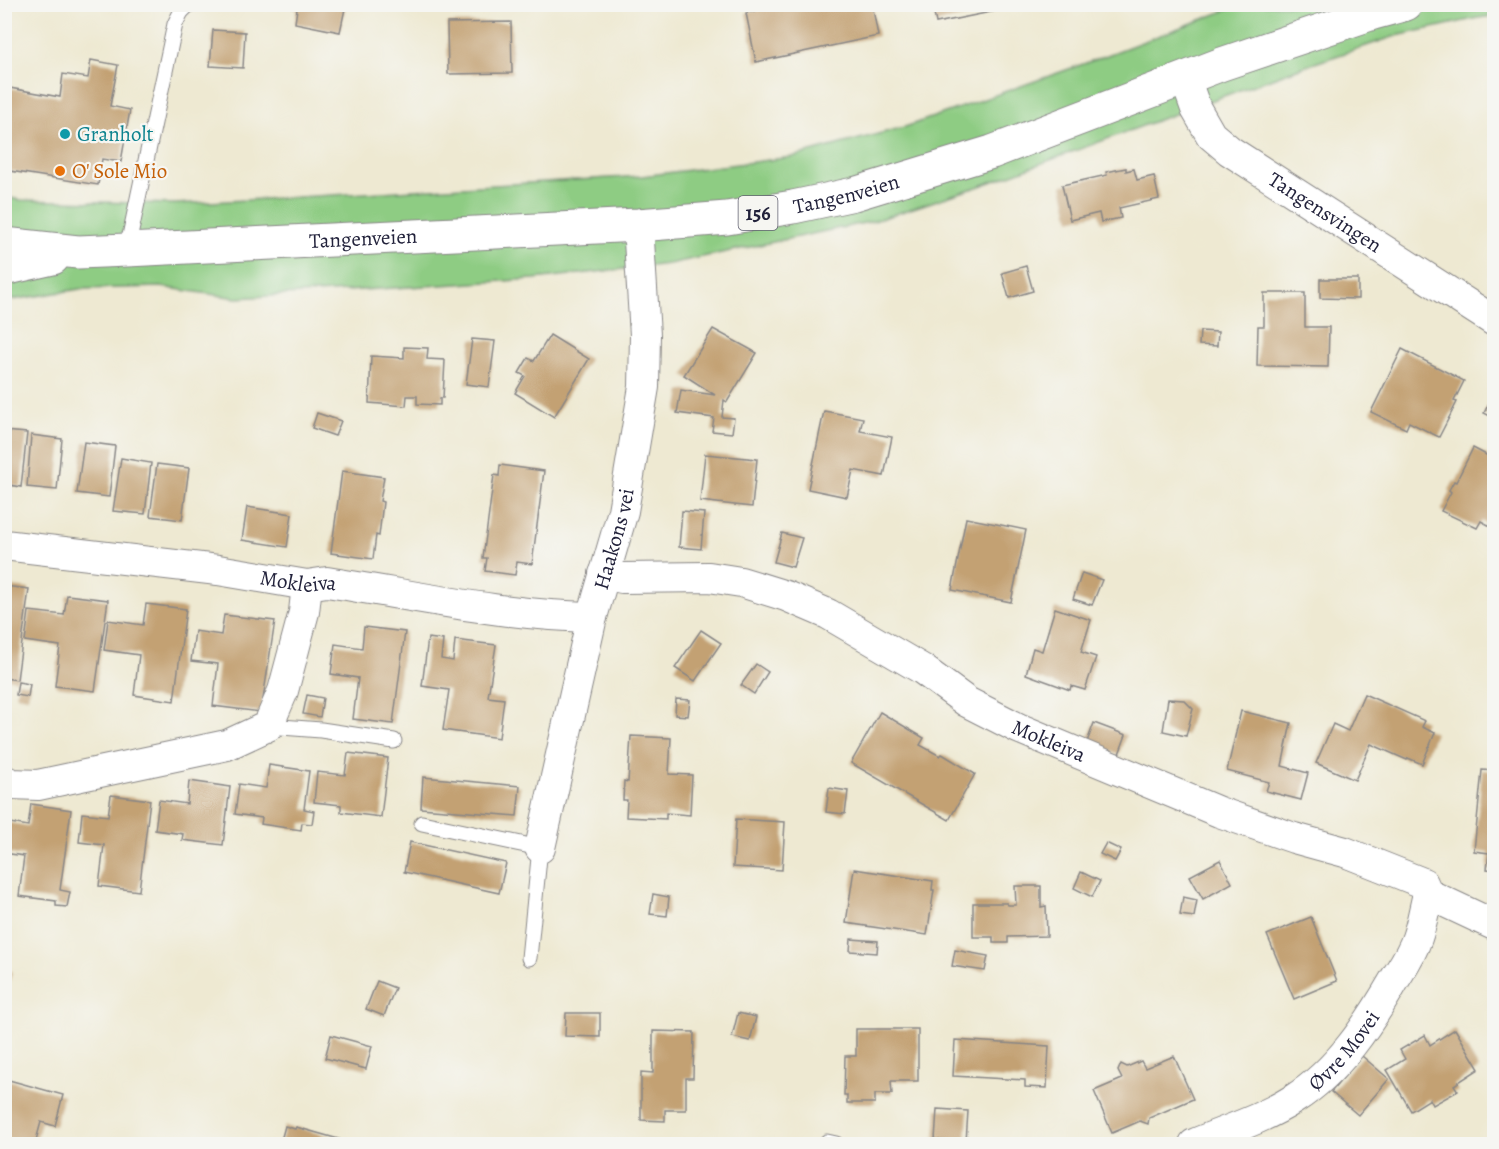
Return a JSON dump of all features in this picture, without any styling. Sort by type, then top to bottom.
[{"type":"main road","name":"Tangenveien","points":[[4,244],[78,252],[638,225],[727,218],[854,194],[992,152],[1222,63],[1406,4]]},
{"type":"main road","name":"Tangenveien","points":[[4,269],[78,252]]},
{"type":"street","name":"Tangensvingen","points":[[1185,78],[1196,108],[1211,135],[1230,151],[1494,321]]},
{"type":"street","name":"Haakons vei","points":[[540,848],[592,617],[623,511],[644,387],[645,335],[638,225]]},
{"type":"street","name":"Mokleiva","points":[[4,545],[218,570],[307,585],[327,582],[500,609],[592,617]]},
{"type":"street","name":"Mokleiva","points":[[604,574],[622,578],[709,577],[741,582],[786,596],[828,614],[922,669],[967,702],[1018,728],[1219,812],[1294,838],[1344,852],[1423,883],[1428,894],[1494,925]]},
{"type":"street","points":[[4,780],[12,784],[38,785],[228,745],[268,726],[283,691],[304,612],[307,585]]},
{"type":"street","name":"Øvre Movei","points":[[1194,1144],[1264,1116],[1294,1099],[1320,1080],[1343,1056],[1372,1016],[1410,953],[1417,938],[1428,894]]},
{"type":"lane","points":[[127,250],[176,24],[181,12],[189,4]]},
{"type":"lane","points":[[268,726],[321,730],[394,741]]},
{"type":"lane","points":[[422,823],[540,848],[529,958]]},
{"type":"green space","points":[[1240,5],[1494,5],[1494,16],[1396,36],[1294,70],[980,186],[874,221],[669,264],[534,279],[237,298],[161,287],[80,289],[5,301],[4,197],[21,200],[175,204],[642,176],[792,157],[908,126]]},
{"type":"building","points":[[280,4],[346,4],[340,32],[295,23],[297,9]]},
{"type":"building","points":[[784,4],[872,4],[878,36],[756,62],[746,13]]},
{"type":"building","points":[[932,4],[1020,4],[1021,6],[936,23]]},
{"type":"building","points":[[511,22],[512,73],[448,74],[447,23]]},
{"type":"building","points":[[213,30],[245,32],[243,68],[210,66]]},
{"type":"building","name":"Granholt","points":[[91,60],[118,65],[110,106],[130,110],[121,162],[102,159],[98,185],[4,170],[4,87],[60,97],[63,74],[88,78]]},
{"type":"building","points":[[1126,168],[1126,171],[1134,169],[1137,180],[1154,176],[1159,199],[1119,208],[1121,218],[1101,222],[1099,213],[1070,220],[1062,185],[1107,175],[1106,172]]},
{"type":"building","points":[[1026,266],[1033,291],[1009,298],[1002,273]]},
{"type":"building","points":[[1320,279],[1358,279],[1358,299],[1320,298]]},
{"type":"building","points":[[1264,293],[1305,293],[1305,327],[1329,327],[1328,367],[1257,366],[1258,326],[1264,326]]},
{"type":"building","points":[[713,329],[757,353],[727,402],[724,400],[722,417],[734,418],[732,433],[712,431],[714,418],[677,413],[681,390],[715,395],[684,375]]},
{"type":"building","points":[[1200,331],[1218,332],[1217,346],[1199,345]]},
{"type":"building","points":[[550,335],[589,359],[554,417],[515,393],[525,376],[519,373],[528,358],[534,361]]},
{"type":"building","points":[[472,339],[495,341],[489,387],[466,384]]},
{"type":"building","points":[[404,347],[428,348],[427,359],[445,360],[443,398],[440,398],[440,405],[417,404],[417,396],[407,396],[406,406],[369,403],[371,356],[404,358]]},
{"type":"building","points":[[1402,349],[1464,381],[1454,401],[1457,402],[1439,437],[1409,422],[1406,429],[1371,412]]},
{"type":"building","points":[[1494,393],[1494,418],[1484,413]]},
{"type":"building","points":[[824,411],[863,418],[860,431],[892,437],[884,476],[853,470],[847,497],[808,489]]},
{"type":"building","points":[[317,413],[341,421],[335,436],[312,428]]},
{"type":"building","points":[[4,431],[27,433],[21,487],[4,484]]},
{"type":"building","points":[[31,435],[62,439],[57,490],[27,487]]},
{"type":"building","points":[[84,442],[115,446],[109,497],[77,493]]},
{"type":"building","points":[[1473,448],[1494,459],[1494,528],[1481,521],[1477,528],[1441,511],[1451,492],[1449,490],[1454,481],[1456,482]]},
{"type":"building","points":[[705,454],[757,459],[752,507],[700,501]]},
{"type":"building","points":[[121,458],[151,463],[145,514],[113,511]]},
{"type":"building","points":[[157,464],[189,468],[182,520],[150,516]]},
{"type":"building","points":[[500,465],[544,471],[532,564],[517,562],[515,575],[485,571],[487,558],[483,558],[494,475],[499,476]]},
{"type":"building","points":[[342,471],[384,477],[380,501],[383,502],[379,536],[376,535],[373,559],[331,553]]},
{"type":"building","points":[[247,507],[292,514],[287,547],[242,540]]},
{"type":"building","points":[[682,511],[704,513],[701,549],[679,547]]},
{"type":"building","points":[[966,518],[1026,530],[1011,602],[952,590]]},
{"type":"building","points":[[782,533],[802,538],[793,567],[774,562]]},
{"type":"building","points":[[1082,573],[1102,580],[1092,605],[1073,599]]},
{"type":"building","points":[[4,586],[29,589],[17,680],[4,678]]},
{"type":"building","points":[[67,595],[108,600],[95,691],[55,686],[60,646],[25,641],[29,611],[64,615]]},
{"type":"building","points":[[146,604],[186,609],[174,701],[134,695],[139,655],[104,650],[108,620],[143,625]]},
{"type":"building","points":[[1055,608],[1091,620],[1081,652],[1096,657],[1085,690],[1071,686],[1070,690],[1026,674],[1033,648],[1042,651]]},
{"type":"building","points":[[224,615],[275,621],[261,712],[213,706],[218,664],[191,661],[195,631],[221,635]]},
{"type":"building","points":[[364,627],[405,632],[393,724],[353,719],[358,678],[331,674],[335,644],[362,648]]},
{"type":"building","points":[[701,630],[721,643],[695,681],[675,668]]},
{"type":"building","points":[[428,638],[443,640],[441,659],[453,661],[455,640],[496,645],[488,697],[504,699],[499,738],[443,730],[449,690],[422,686]]},
{"type":"building","points":[[756,664],[768,672],[754,694],[741,685]]},
{"type":"building","points":[[18,682],[30,684],[28,697],[16,695]]},
{"type":"building","points":[[1364,694],[1425,721],[1422,727],[1435,733],[1422,764],[1371,744],[1355,780],[1316,763],[1333,724],[1348,731]]},
{"type":"building","points":[[307,695],[323,698],[320,717],[303,714]]},
{"type":"building","points":[[676,699],[690,700],[688,716],[675,715]]},
{"type":"building","points":[[1168,699],[1184,700],[1193,709],[1186,736],[1163,731]]},
{"type":"building","points":[[1241,711],[1291,723],[1282,766],[1308,773],[1301,800],[1266,791],[1269,782],[1227,771]]},
{"type":"building","points":[[880,712],[924,738],[920,745],[940,756],[942,754],[975,774],[949,820],[851,763]]},
{"type":"building","points":[[1094,723],[1126,735],[1119,754],[1087,742]]},
{"type":"building","points":[[631,736],[671,738],[669,774],[692,775],[690,815],[666,813],[666,819],[626,817],[627,800],[623,800],[624,781],[628,782]]},
{"type":"building","points":[[348,753],[388,758],[381,817],[341,812],[341,805],[314,802],[317,772],[345,775]]},
{"type":"building","points":[[269,765],[309,771],[304,809],[314,811],[312,824],[302,823],[301,830],[261,824],[262,818],[235,814],[239,784],[266,788]]},
{"type":"building","points":[[1482,770],[1494,771],[1494,870],[1487,869],[1489,853],[1474,851]]},
{"type":"building","points":[[423,777],[520,786],[517,816],[421,808]]},
{"type":"building","points":[[189,781],[230,787],[223,845],[182,840],[183,834],[155,830],[159,800],[187,804]]},
{"type":"building","points":[[829,788],[848,791],[845,814],[826,812]]},
{"type":"building","points":[[111,795],[150,800],[139,891],[99,886],[104,845],[79,842],[82,813],[108,816]]},
{"type":"building","points":[[31,804],[71,810],[60,890],[70,892],[67,907],[56,906],[56,901],[19,896],[24,856],[4,853],[4,822],[28,826]]},
{"type":"building","points":[[736,819],[785,822],[782,870],[733,867]]},
{"type":"building","points":[[410,842],[506,863],[499,893],[404,872]]},
{"type":"building","points":[[1106,843],[1121,850],[1115,861],[1100,854]]},
{"type":"building","points":[[1220,860],[1232,883],[1203,899],[1190,876]]},
{"type":"building","points":[[854,869],[933,881],[932,890],[934,890],[927,935],[846,923]]},
{"type":"building","points":[[1081,872],[1100,881],[1092,897],[1074,888]]},
{"type":"building","points":[[1015,886],[1041,886],[1041,907],[1046,906],[1047,936],[1008,937],[1008,943],[993,943],[993,937],[973,937],[973,903],[1016,905]]},
{"type":"building","points":[[653,894],[669,897],[667,916],[650,914]]},
{"type":"building","points":[[1183,897],[1197,900],[1194,917],[1180,915]]},
{"type":"building","points":[[1311,917],[1337,981],[1294,999],[1267,935]]},
{"type":"building","points":[[851,939],[878,941],[877,953],[850,951]]},
{"type":"building","points":[[955,950],[988,956],[985,971],[952,966]]},
{"type":"building","points":[[4,970],[12,971],[5,997],[4,997]]},
{"type":"building","points":[[377,981],[395,988],[384,1016],[366,1009]]},
{"type":"building","points":[[566,1013],[600,1013],[600,1037],[565,1036]]},
{"type":"building","points":[[738,1013],[756,1017],[750,1041],[732,1037]]},
{"type":"building","points":[[856,1029],[918,1029],[918,1081],[891,1081],[892,1094],[875,1094],[875,1103],[847,1103],[847,1095],[844,1095],[845,1056],[856,1056]]},
{"type":"building","points":[[1455,1029],[1479,1069],[1454,1085],[1458,1091],[1433,1105],[1430,1099],[1411,1111],[1387,1070],[1405,1059],[1400,1050],[1425,1035],[1430,1045]]},
{"type":"building","points":[[653,1031],[694,1032],[693,1078],[686,1078],[686,1110],[665,1110],[665,1121],[641,1120],[641,1072],[653,1073]]},
{"type":"building","points":[[331,1035],[372,1046],[366,1069],[325,1058]]},
{"type":"building","points":[[955,1040],[1049,1046],[1047,1088],[1025,1087],[1025,1080],[953,1076]]},
{"type":"building","points":[[1174,1056],[1193,1099],[1149,1118],[1148,1124],[1140,1121],[1112,1133],[1094,1091],[1122,1079],[1118,1071],[1121,1064],[1127,1067],[1141,1061],[1145,1068]]},
{"type":"building","points":[[1362,1056],[1389,1079],[1358,1115],[1331,1092]]},
{"type":"building","points":[[9,1080],[63,1095],[55,1126],[41,1122],[35,1144],[4,1139],[4,1081]]},
{"type":"building","points":[[937,1109],[968,1111],[966,1142],[935,1140]]},
{"type":"building","points":[[285,1126],[342,1140],[340,1144],[280,1144]]},
{"type":"place","name":"Granholt","points":[[65,134]]},
{"type":"place","name":"O' Sole Mio","points":[[60,171]]}]
